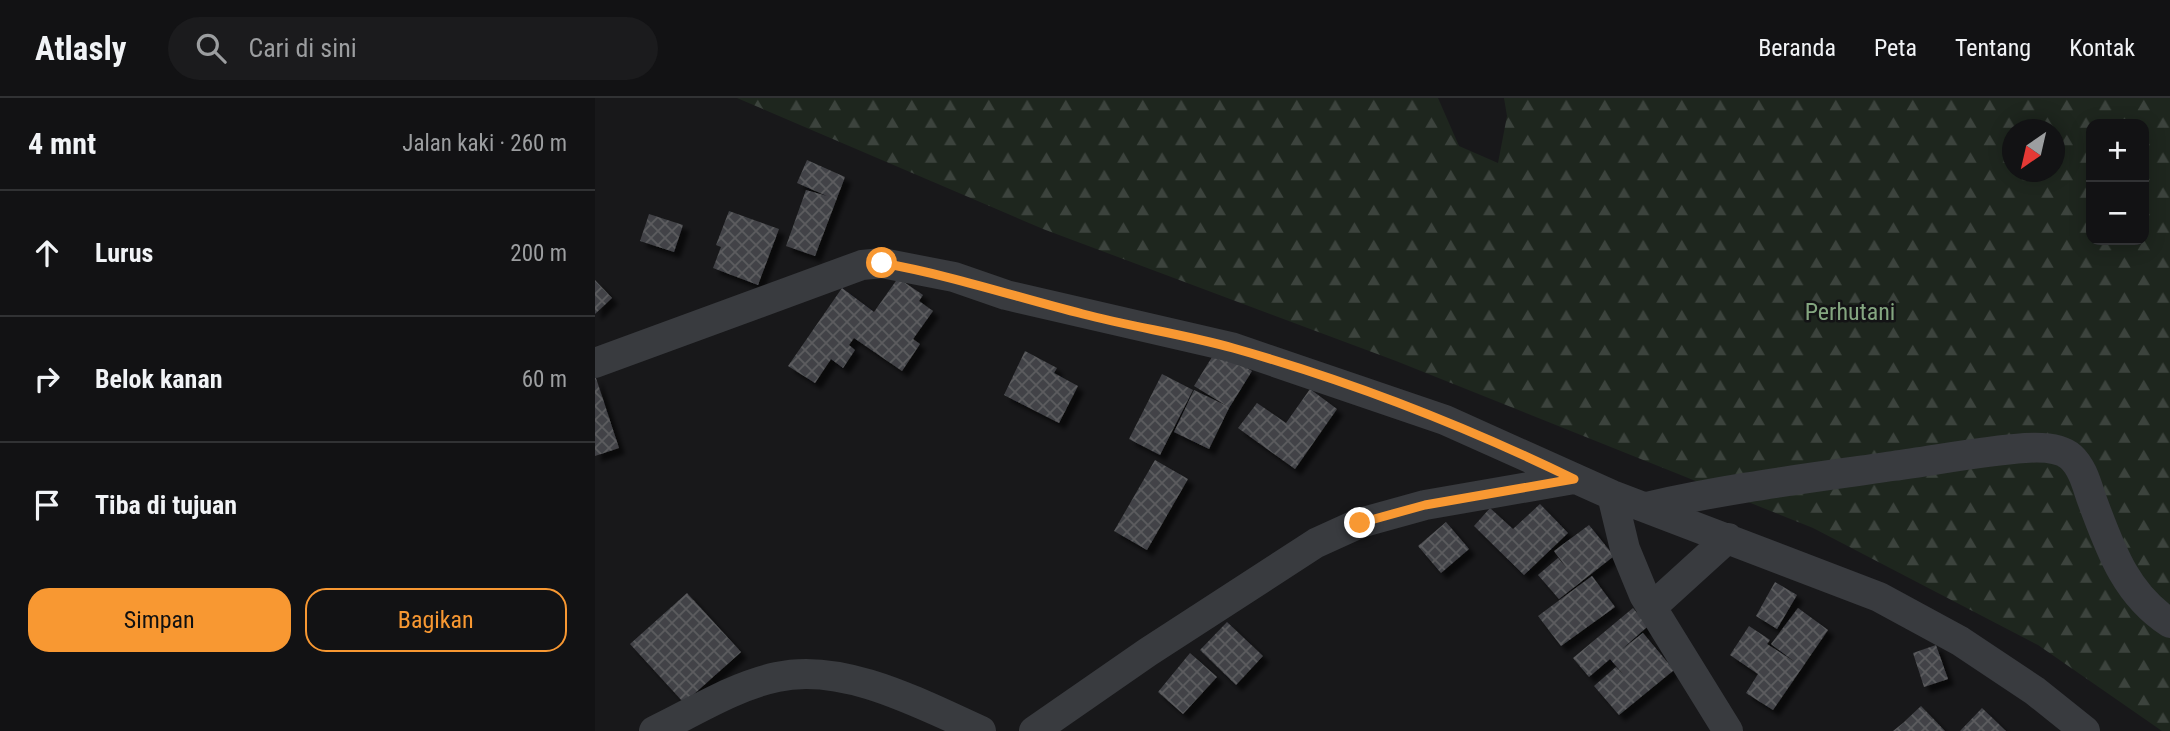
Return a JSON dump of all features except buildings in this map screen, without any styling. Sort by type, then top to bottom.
[{"type":"street","points":[[595,363],[758,304],[839,271],[882,263],[954,277],[1006,295],[1109,321],[1231,347],[1445,420],[1612,495],[1879,597],[1949,634],[2035,691],[2085,731]]},
{"type":"street","points":[[1646,507],[1708,493],[1883,468],[2027,448],[2056,449],[2071,457],[2081,470],[2111,552],[2126,579],[2143,602],[2170,624]]},
{"type":"street","points":[[1034,731],[1148,652],[1316,543],[1360,523],[1425,505],[1574,479]]},
{"type":"street","points":[[1612,495],[1625,549],[1651,608],[1728,731]]},
{"type":"street","points":[[1651,608],[1728,538]]},
{"type":"street","points":[[654,731],[773,677],[812,672],[861,683],[934,709],[981,731]]},
{"type":"green space","name":"Perhutani","points":[[737,98],[1438,98],[1459,146],[1498,163],[1507,116],[1504,98],[2170,98],[2170,731],[2162,731],[2038,645],[1813,528],[1396,361],[1043,229]]},
{"type":"route","points":[[882,263],[954,277],[1006,295],[1109,321],[1231,347],[1299,368],[1445,420],[1507,446],[1574,479],[1425,505],[1360,523]]}]
